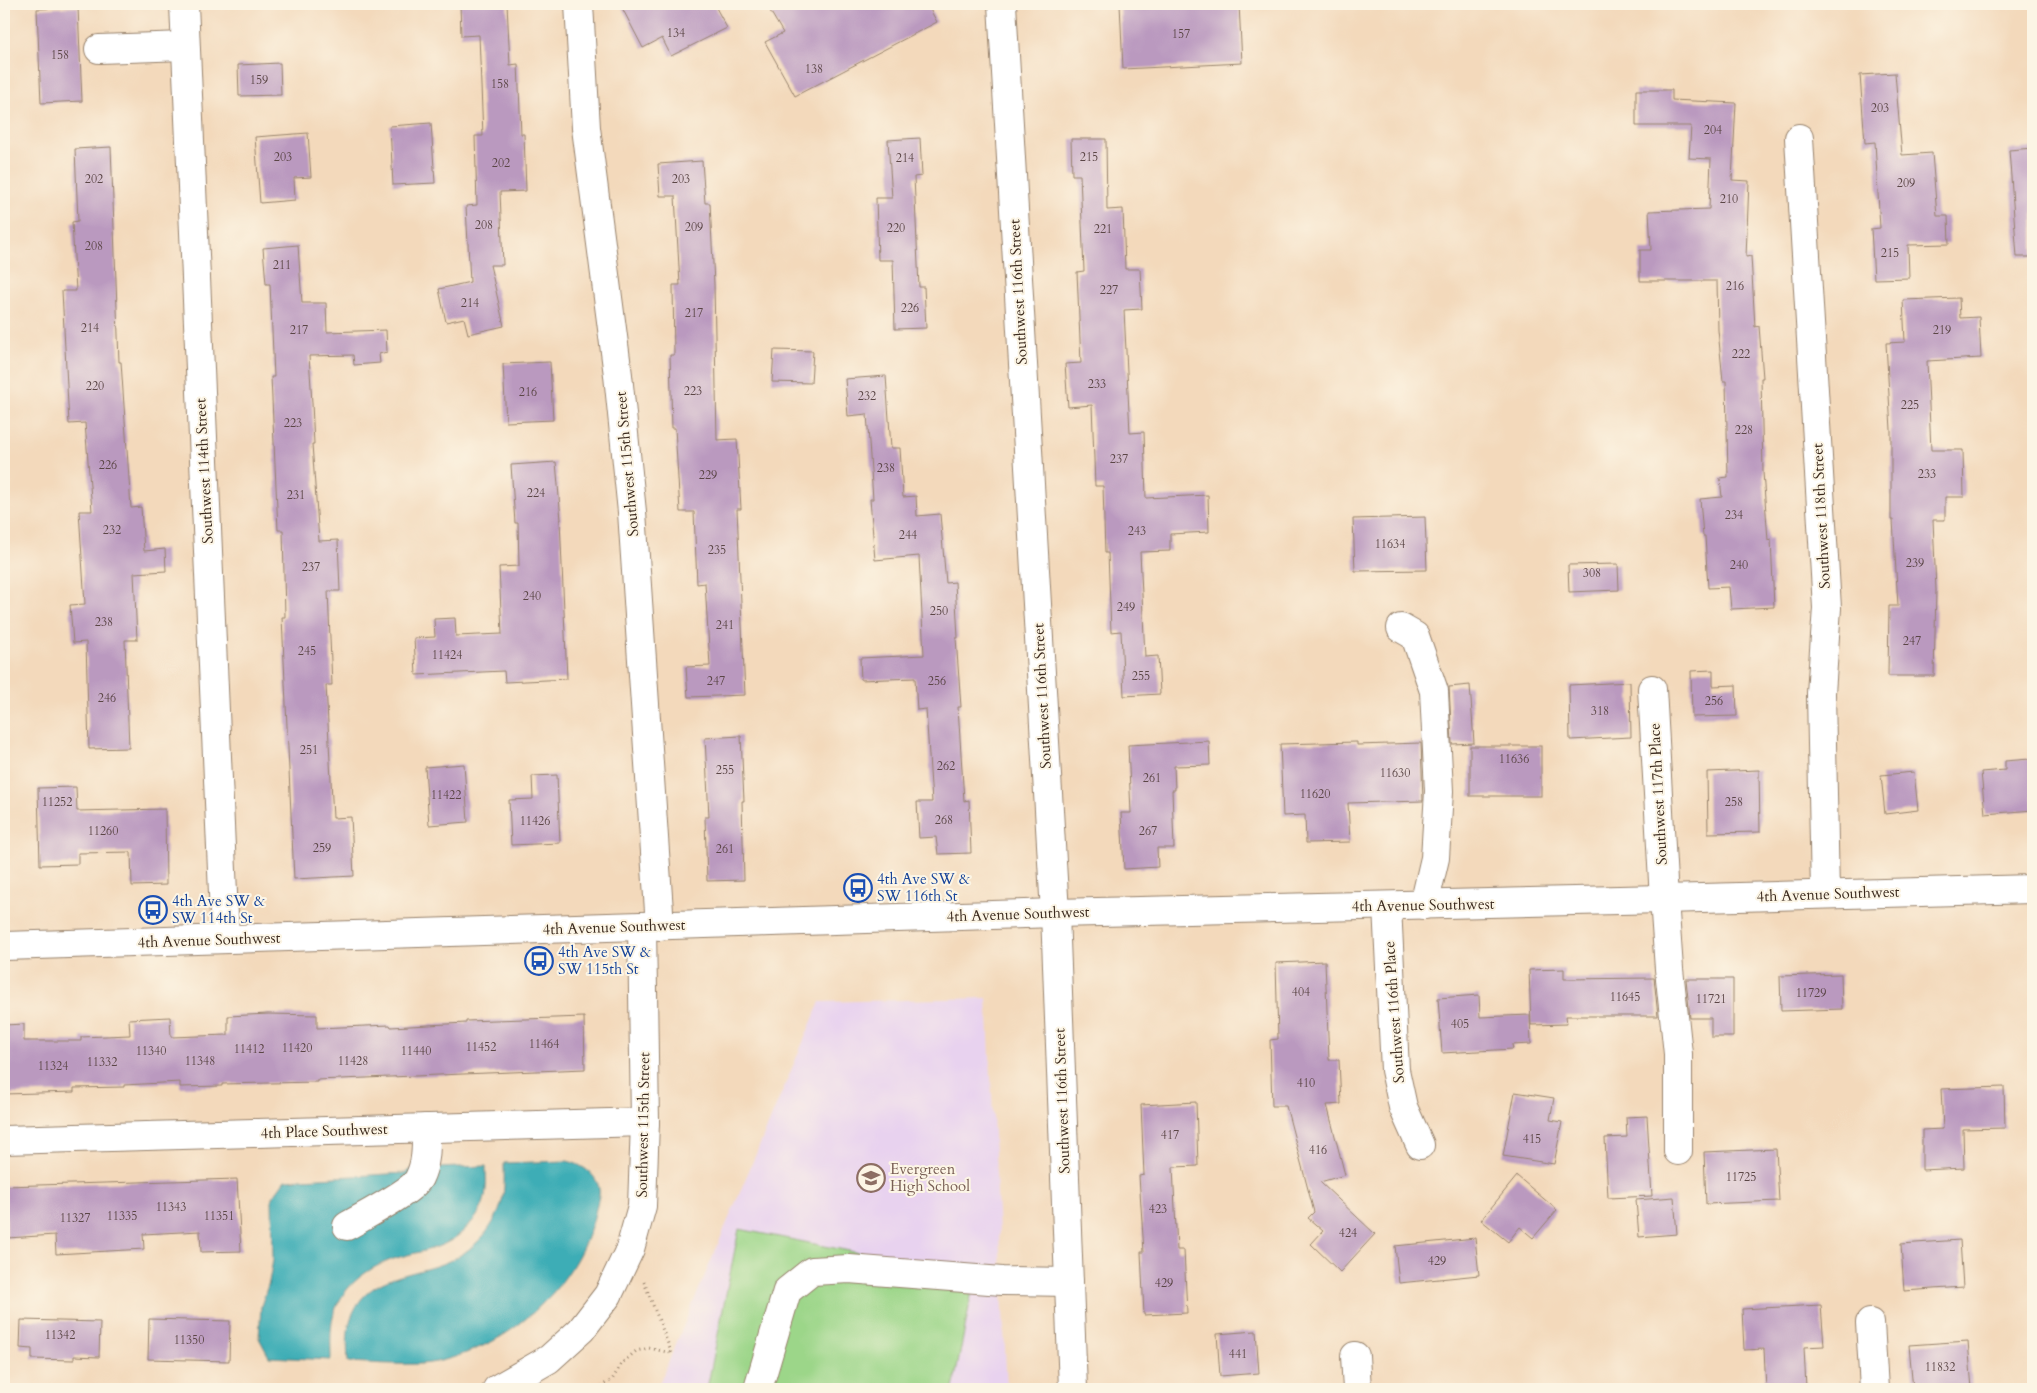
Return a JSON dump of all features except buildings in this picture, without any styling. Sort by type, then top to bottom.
[{"type":"street","name":"Southwest 114th Street","points":[[184,4],[225,939]]},
{"type":"street","name":"Southwest 115th Street","points":[[500,1388],[549,1359],[581,1330],[608,1295],[630,1249],[642,1206],[651,926],[632,512],[617,366],[586,128],[579,4]]},
{"type":"street","name":"Southwest 116th Street","points":[[1002,4],[1055,913],[1073,1389]]},
{"type":"street","points":[[99,49],[185,46]]},
{"type":"street","name":"Southwest 118th Street","points":[[1798,138],[1827,608],[1821,693],[1825,894]]},
{"type":"street","points":[[1401,628],[1415,636],[1434,691],[1439,791],[1435,858],[1424,904]]},
{"type":"street","name":"Southwest 117th Place","points":[[1652,689],[1664,900],[1678,1054],[1678,1151]]},
{"type":"street","name":"4th Avenue Southwest","points":[[4,946],[1055,913],[1664,900],[2033,889]]},
{"type":"street","name":"Southwest 116th Place","points":[[1388,906],[1396,1070],[1403,1107],[1420,1146]]},
{"type":"street","name":"4th Place Southwest","points":[[4,1140],[645,1122]]},
{"type":"street","points":[[348,1226],[402,1193],[419,1180],[426,1157],[426,1128]]},
{"type":"street","points":[[758,1389],[787,1291],[812,1271],[849,1269],[1002,1281],[1068,1282]]},
{"type":"street","points":[[1870,1323],[1874,1389]]},
{"type":"street","points":[[1355,1356],[1357,1389]]},
{"type":"path","points":[[596,1389],[612,1380],[622,1363],[636,1351],[649,1348],[672,1354],[630,1249]]},
{"type":"shaded area","name":"Evergreen High School","points":[[987,998],[1007,1389],[657,1389],[820,1002]]},
{"type":"green space","points":[[739,1229],[975,1276],[953,1389],[707,1389]]},
{"type":"water","points":[[567,1161],[583,1167],[592,1174],[598,1184],[599,1197],[594,1218],[578,1258],[562,1282],[537,1309],[501,1337],[470,1352],[445,1360],[411,1364],[348,1362],[349,1325],[353,1313],[368,1292],[388,1280],[450,1261],[468,1250],[484,1235],[501,1206],[504,1187],[504,1163]]},
{"type":"water","points":[[486,1166],[486,1189],[483,1204],[476,1217],[463,1231],[447,1243],[377,1266],[356,1280],[348,1289],[335,1310],[332,1322],[331,1360],[269,1357],[259,1338],[261,1306],[269,1282],[273,1260],[272,1198],[285,1180],[405,1173],[411,1169]]},
{"type":"place","name":"4th Ave SW & SW 116th St","points":[[858,888]]},
{"type":"place","name":"4th Ave SW & SW 114th St","points":[[153,910]]},
{"type":"place","name":"4th Ave SW & SW 115th St","points":[[539,961]]},
{"type":"place","name":"Evergreen High School","points":[[871,1178]]}]
